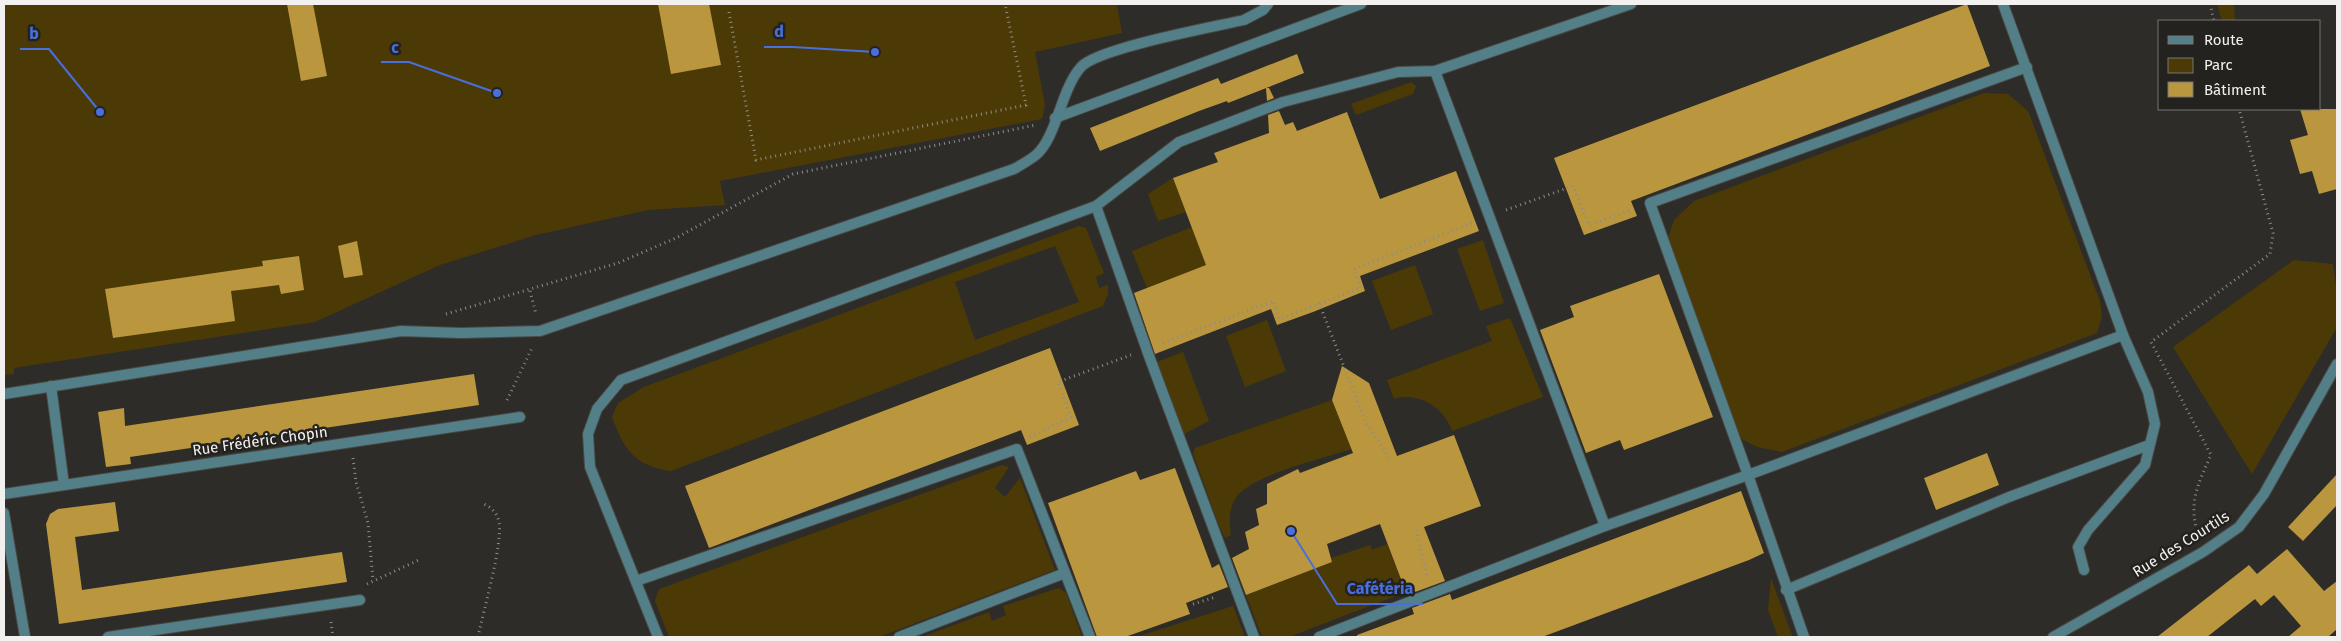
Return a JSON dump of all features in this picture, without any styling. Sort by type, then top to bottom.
[{"type":"street","points":[[4,394],[401,331],[461,333],[540,331],[1014,169],[1037,154],[1046,140],[1081,66],[1104,53],[1244,20],[1263,10],[1268,4]]},
{"type":"street","points":[[1055,118],[1361,4]]},
{"type":"street","points":[[658,637],[590,467],[588,434],[597,409],[621,380],[1096,206],[1179,142],[1282,102],[1398,72],[1435,71],[1631,4]]},
{"type":"street","points":[[2003,4],[2123,335],[2148,392],[2155,424],[2145,465],[2088,530],[2078,547],[2084,570]]},
{"type":"street","points":[[1804,637],[1786,590],[1748,475],[1650,204],[2027,67]]},
{"type":"street","points":[[1435,71],[1605,526]]},
{"type":"street","points":[[1096,206],[1146,349],[1254,637]]},
{"type":"street","points":[[1319,637],[1605,526],[1748,475],[2123,335]]},
{"type":"street","name":"Rue des Courtils","points":[[2053,637],[2203,552],[2240,527],[2264,494],[2337,364]]},
{"type":"street","points":[[51,386],[64,485]]},
{"type":"street","name":"Rue Frédéric Chopin","points":[[4,494],[520,417]]},
{"type":"street","points":[[1786,590],[2009,497],[2149,445]]},
{"type":"street","points":[[636,581],[1016,449],[1090,637]]},
{"type":"street","points":[[4,513],[25,637]]},
{"type":"street","points":[[899,637],[1065,574]]},
{"type":"street","points":[[108,637],[360,600]]},
{"type":"path","points":[[729,12],[756,160],[1026,105],[1005,4]]},
{"type":"path","points":[[2210,4],[2214,20]]},
{"type":"path","points":[[2203,552],[2192,517],[2195,497],[2211,455],[2151,342],[2270,254],[2273,233],[2239,110]]},
{"type":"path","points":[[444,314],[618,263],[676,238],[793,174],[1041,124],[1055,118]]},
{"type":"path","points":[[1511,208],[1574,186],[1588,226],[1650,204]]},
{"type":"path","points":[[1016,449],[1032,434],[1071,418],[1058,382],[1273,301],[1279,319],[1361,288],[1354,269],[1489,216]]},
{"type":"path","points":[[497,421],[540,331],[530,290]]},
{"type":"path","points":[[1319,303],[1366,423],[1390,459]]},
{"type":"path","points":[[352,443],[356,482],[368,523],[373,580]]},
{"type":"path","points":[[478,637],[499,542],[499,521],[491,506],[481,503]]},
{"type":"path","points":[[1416,530],[1431,595]]},
{"type":"path","points":[[360,600],[361,592],[373,580],[413,565],[421,559]]},
{"type":"path","points":[[1193,604],[1216,597]]},
{"type":"green space","points":[[4,4],[1117,4],[1122,33],[1035,52],[1045,105],[1042,119],[720,181],[725,205],[648,210],[536,235],[440,265],[315,322],[14,368],[14,374],[4,375]]},
{"type":"green space","points":[[2217,4],[2234,4],[2235,20],[2222,20]]},
{"type":"green space","points":[[1411,82],[1416,86],[1413,94],[1356,115],[1351,104]]},
{"type":"green space","points":[[1984,93],[2008,94],[2028,111],[2100,301],[2102,316],[2097,333],[1782,452],[1757,447],[1738,437],[1667,241],[1674,220],[1694,201]]},
{"type":"green space","points":[[1173,178],[1186,212],[1158,221],[1148,194]]},
{"type":"green space","points":[[1079,226],[1086,228],[1104,273],[1096,277],[1099,288],[1108,285],[1108,294],[1103,306],[671,471],[648,465],[632,454],[621,439],[612,417],[618,403],[644,387]],"holes":[[[1055,246],[1079,302],[975,340],[955,282]]]},
{"type":"green space","points":[[1192,227],[1206,265],[1147,288],[1132,251]]},
{"type":"green space","points":[[1483,240],[1504,303],[1480,311],[1457,249]]},
{"type":"green space","points":[[2294,260],[2333,264],[2337,294],[2337,327],[2252,474],[2173,347]]},
{"type":"green space","points":[[1415,265],[1433,314],[1391,330],[1372,281]]},
{"type":"green space","points":[[1510,318],[1543,397],[1452,431],[1443,415],[1429,403],[1412,397],[1394,399],[1387,380],[1492,341],[1486,326]]},
{"type":"green space","points":[[1267,320],[1286,371],[1245,387],[1226,336]]},
{"type":"green space","points":[[1183,352],[1209,421],[1184,434],[1157,362]]},
{"type":"green space","points":[[1332,400],[1352,449],[1291,468],[1259,480],[1247,487],[1232,504],[1230,519],[1231,535],[1225,538],[1193,453],[1195,448]]},
{"type":"green space","points":[[1002,465],[1009,467],[995,488],[1005,497],[1020,478],[1055,570],[879,637],[669,637],[655,601],[659,589]]},
{"type":"green space","points":[[1387,544],[1406,592],[1289,637],[1262,637],[1246,595],[1332,562],[1331,558],[1370,545],[1372,550]]},
{"type":"green space","points":[[1771,578],[1793,637],[1778,637],[1768,610]]},
{"type":"green space","points":[[1059,588],[1066,593],[1082,637],[922,637],[989,612],[992,621],[1006,615],[1003,606]]},
{"type":"green space","points":[[1233,606],[1245,637],[1136,637]]},
{"type":"building","points":[[287,4],[313,4],[327,76],[301,81]]},
{"type":"building","points":[[658,4],[709,4],[721,65],[671,74]]},
{"type":"building","points":[[1967,4],[1990,66],[1631,201],[1637,216],[1584,235],[1554,158]]},
{"type":"building","points":[[1297,54],[1304,73],[1228,103],[1227,101],[1199,111],[1100,151],[1090,128],[1218,78],[1221,84]]},
{"type":"building","points":[[1266,88],[1269,88],[1274,98],[1267,101]]},
{"type":"building","points":[[2337,109],[2337,189],[2319,194],[2312,171],[2300,174],[2290,140],[2308,135],[2300,110]]},
{"type":"building","points":[[1279,111],[1285,125],[1293,122],[1297,131],[1347,112],[1380,199],[1456,171],[1479,231],[1360,276],[1365,291],[1313,312],[1277,325],[1271,309],[1155,354],[1134,293],[1206,265],[1173,178],[1218,162],[1214,153],[1269,133],[1268,115]]},
{"type":"building","points":[[357,241],[363,275],[344,278],[338,246]]},
{"type":"building","points":[[299,256],[304,290],[281,294],[279,285],[231,291],[235,321],[113,338],[105,289],[263,266],[262,261]]},
{"type":"building","points":[[1659,274],[1713,417],[1624,450],[1620,440],[1586,453],[1540,330],[1574,317],[1570,306]]},
{"type":"building","points":[[1050,348],[1079,425],[1027,445],[1021,430],[709,548],[685,486]]},
{"type":"building","points":[[1342,366],[1369,383],[1397,456],[1454,435],[1481,506],[1424,527],[1445,581],[1407,595],[1380,524],[1327,544],[1332,562],[1246,595],[1232,558],[1249,549],[1245,532],[1259,525],[1256,509],[1267,504],[1267,484],[1298,469],[1300,473],[1353,453],[1332,400]]},
{"type":"building","points":[[474,374],[479,405],[130,457],[131,464],[106,467],[98,412],[124,408],[125,426]]},
{"type":"building","points":[[1987,453],[1999,485],[1936,510],[1924,478]]},
{"type":"building","points":[[1175,468],[1212,568],[1219,564],[1228,587],[1186,603],[1190,614],[1125,637],[1097,637],[1048,503],[1136,471],[1140,480]]},
{"type":"building","points":[[2337,474],[2337,505],[2303,541],[2288,527]]},
{"type":"building","points":[[1741,491],[1764,553],[1749,560],[1542,637],[1357,637],[1357,635],[1414,614],[1412,608],[1450,594],[1452,600]]},
{"type":"building","points":[[115,502],[119,531],[75,537],[82,590],[342,552],[347,582],[59,624],[46,524],[50,514],[58,509]]},
{"type":"building","points":[[2287,549],[2324,591],[2337,581],[2337,629],[2328,637],[2288,637],[2301,626],[2274,595],[2261,606],[2255,599],[2207,637],[2157,637],[2249,565],[2257,574]]},
{"type":"place","name":"d","points":[[875,52]]},
{"type":"place","name":"c","points":[[497,93]]},
{"type":"place","name":"b","points":[[100,112]]},
{"type":"place","name":"Cafétéria","points":[[1291,531]]}]
